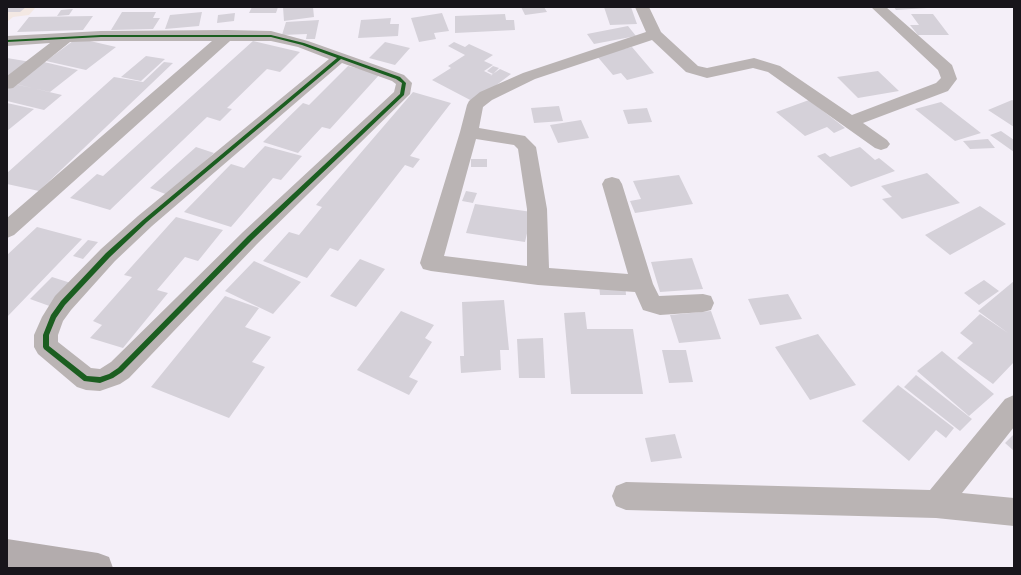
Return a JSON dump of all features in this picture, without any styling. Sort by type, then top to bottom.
[{"type":"main road","points":[[7,554],[98,568]]},
{"type":"street","points":[[642,7],[655,34],[692,69],[707,73],[754,63],[774,70],[881,144]]},
{"type":"street","points":[[850,122],[942,87],[949,79],[946,68],[878,7]]},
{"type":"street","points":[[642,284],[538,276],[431,263],[469,132],[475,106],[486,96],[529,76],[655,34]]},
{"type":"street","points":[[7,230],[227,35]]},
{"type":"street","points":[[7,41],[66,38],[227,35],[271,36],[303,44],[398,78],[404,83],[402,94],[250,238],[126,364],[111,376],[100,380],[86,379],[46,347],[46,335],[53,316],[63,303],[108,255],[145,221],[339,58]]},
{"type":"street","points":[[7,84],[66,38]]},
{"type":"street","points":[[469,132],[519,140],[527,147],[537,209],[538,276]]},
{"type":"street","points":[[612,184],[642,284],[651,303],[660,306],[703,303]]},
{"type":"street","points":[[936,504],[1014,407]]},
{"type":"street","points":[[626,496],[936,504],[1014,512]]},
{"type":"shaded area","points":[[7,7],[36,7],[29,15],[13,17],[7,22]]},
{"type":"building","points":[[7,7],[26,7],[20,12],[7,12]]},
{"type":"building","points":[[252,7],[278,7],[276,13],[249,13]]},
{"type":"building","points":[[283,7],[313,7],[314,17],[284,21]]},
{"type":"building","points":[[521,7],[544,7],[547,12],[525,15]]},
{"type":"building","points":[[604,7],[631,7],[637,24],[610,25]]},
{"type":"building","points":[[894,7],[927,7],[927,8],[896,10]]},
{"type":"building","points":[[73,9],[69,15],[57,16],[61,10]]},
{"type":"building","points":[[122,12],[156,12],[153,18],[160,18],[153,29],[111,30]]},
{"type":"building","points":[[202,12],[199,26],[165,29],[170,15]]},
{"type":"building","points":[[235,13],[234,21],[217,23],[218,15]]},
{"type":"building","points":[[442,13],[449,31],[434,33],[436,39],[419,42],[411,18]]},
{"type":"building","points":[[505,14],[506,20],[514,20],[515,30],[455,33],[455,16]]},
{"type":"building","points":[[911,14],[933,14],[949,35],[918,35],[910,25],[919,25]]},
{"type":"building","points":[[93,16],[83,30],[17,32],[29,17]]},
{"type":"building","points":[[391,18],[390,24],[399,24],[398,36],[358,38],[361,20]]},
{"type":"building","points":[[319,20],[315,39],[306,39],[307,34],[282,35],[286,22]]},
{"type":"building","points":[[628,26],[636,36],[594,44],[587,34]]},
{"type":"building","points":[[77,38],[116,47],[86,70],[46,61]]},
{"type":"building","points":[[253,41],[300,52],[280,72],[267,69],[227,108],[232,109],[220,121],[207,117],[110,210],[70,198],[97,174],[103,176]]},
{"type":"building","points":[[385,42],[410,48],[395,65],[369,58]]},
{"type":"building","points":[[454,42],[465,47],[469,44],[493,55],[484,61],[493,65],[484,71],[492,75],[500,69],[511,74],[474,102],[432,80],[451,68],[448,66],[465,55],[448,46]]},
{"type":"building","points":[[632,47],[654,73],[627,80],[621,73],[613,75],[596,55]]},
{"type":"building","points":[[146,56],[165,59],[141,81],[121,77]]},
{"type":"building","points":[[7,58],[31,62],[7,81]]},
{"type":"building","points":[[44,62],[78,70],[50,92],[14,84]]},
{"type":"building","points":[[164,62],[173,63],[39,191],[7,184],[7,173],[114,77],[143,82]]},
{"type":"building","points":[[348,66],[380,74],[330,129],[322,127],[298,153],[263,142],[303,103],[309,105]]},
{"type":"building","points":[[493,66],[499,68],[493,74],[487,71]]},
{"type":"building","points":[[878,71],[899,91],[858,98],[837,77]]},
{"type":"building","points":[[15,84],[62,95],[44,110],[7,101],[7,90]]},
{"type":"building","points":[[413,92],[451,103],[410,156],[420,159],[413,168],[405,165],[338,251],[330,248],[307,278],[263,261],[289,232],[299,235],[322,207],[316,205]]},
{"type":"building","points":[[809,100],[845,128],[834,133],[827,127],[805,136],[776,112]]},
{"type":"building","points":[[1012,100],[1014,101],[1014,127],[988,110]]},
{"type":"building","points":[[941,102],[981,133],[955,141],[915,109]]},
{"type":"building","points":[[7,103],[34,109],[7,131]]},
{"type":"building","points":[[559,106],[563,121],[534,123],[531,108]]},
{"type":"building","points":[[647,108],[652,122],[628,124],[623,110]]},
{"type":"building","points":[[581,120],[589,138],[558,143],[550,125]]},
{"type":"building","points":[[1001,131],[1014,140],[1014,152],[990,135]]},
{"type":"building","points":[[988,139],[995,148],[970,149],[963,141]]},
{"type":"building","points":[[265,146],[302,156],[281,180],[273,178],[231,227],[184,212],[231,164],[244,168]]},
{"type":"building","points":[[196,147],[214,153],[168,195],[150,188]]},
{"type":"building","points":[[860,147],[875,160],[879,158],[895,171],[851,187],[817,156],[825,153],[830,157]]},
{"type":"building","points":[[471,159],[487,159],[487,167],[471,167]]},
{"type":"building","points":[[927,173],[960,203],[902,219],[882,199],[892,197],[881,186]]},
{"type":"building","points":[[679,175],[693,204],[635,213],[630,201],[641,199],[633,181]]},
{"type":"building","points":[[466,191],[477,193],[473,203],[462,201]]},
{"type":"building","points":[[475,204],[532,212],[525,242],[466,233]]},
{"type":"building","points":[[980,206],[1006,224],[950,255],[925,235]]},
{"type":"building","points":[[176,217],[223,230],[198,261],[185,257],[157,290],[168,293],[123,348],[90,338],[102,325],[93,321],[132,277],[124,275]]},
{"type":"building","points":[[37,227],[82,239],[7,317],[7,255]]},
{"type":"building","points":[[88,240],[98,242],[83,259],[73,256]]},
{"type":"building","points":[[692,258],[703,289],[660,292],[651,262]]},
{"type":"building","points":[[360,259],[385,269],[356,307],[330,296]]},
{"type":"building","points":[[254,261],[301,282],[273,314],[225,291]]},
{"type":"building","points":[[52,277],[77,285],[55,308],[30,299]]},
{"type":"building","points":[[984,280],[999,291],[979,305],[964,293]]},
{"type":"building","points":[[1014,281],[1014,362],[993,384],[957,358],[973,343],[960,333],[980,314],[1008,333],[978,311]]},
{"type":"building","points":[[625,283],[626,295],[600,295],[599,284]]},
{"type":"building","points":[[788,294],[802,319],[760,325],[748,299]]},
{"type":"building","points":[[225,296],[259,308],[245,327],[271,337],[252,362],[265,367],[229,418],[151,387]]},
{"type":"building","points":[[504,300],[509,350],[500,350],[501,370],[461,373],[460,356],[464,356],[462,302]]},
{"type":"building","points":[[401,311],[434,325],[425,338],[432,342],[409,377],[418,381],[409,395],[357,370]]},
{"type":"building","points":[[711,311],[721,339],[679,343],[670,315]]},
{"type":"building","points":[[585,312],[587,329],[633,329],[643,394],[571,394],[564,313]]},
{"type":"building","points":[[818,334],[856,385],[810,400],[775,347]]},
{"type":"building","points":[[543,338],[545,378],[519,378],[517,339]]},
{"type":"building","points":[[662,350],[686,350],[693,382],[669,383]]},
{"type":"building","points":[[942,351],[994,394],[969,416],[917,371]]},
{"type":"building","points":[[916,375],[972,419],[960,431],[904,387]]},
{"type":"building","points":[[898,385],[954,428],[946,438],[936,430],[909,461],[862,421]]},
{"type":"building","points":[[675,434],[682,458],[651,462],[645,438]]},
{"type":"building","points":[[1014,434],[1014,451],[1005,443]]},
{"type":"cycle path","points":[[7,41],[101,36],[271,36],[303,44],[398,78],[404,83],[402,94],[250,238],[120,370],[111,376],[100,380],[86,379],[46,347],[46,335],[53,317],[63,303],[108,255],[145,221],[339,58]]}]
